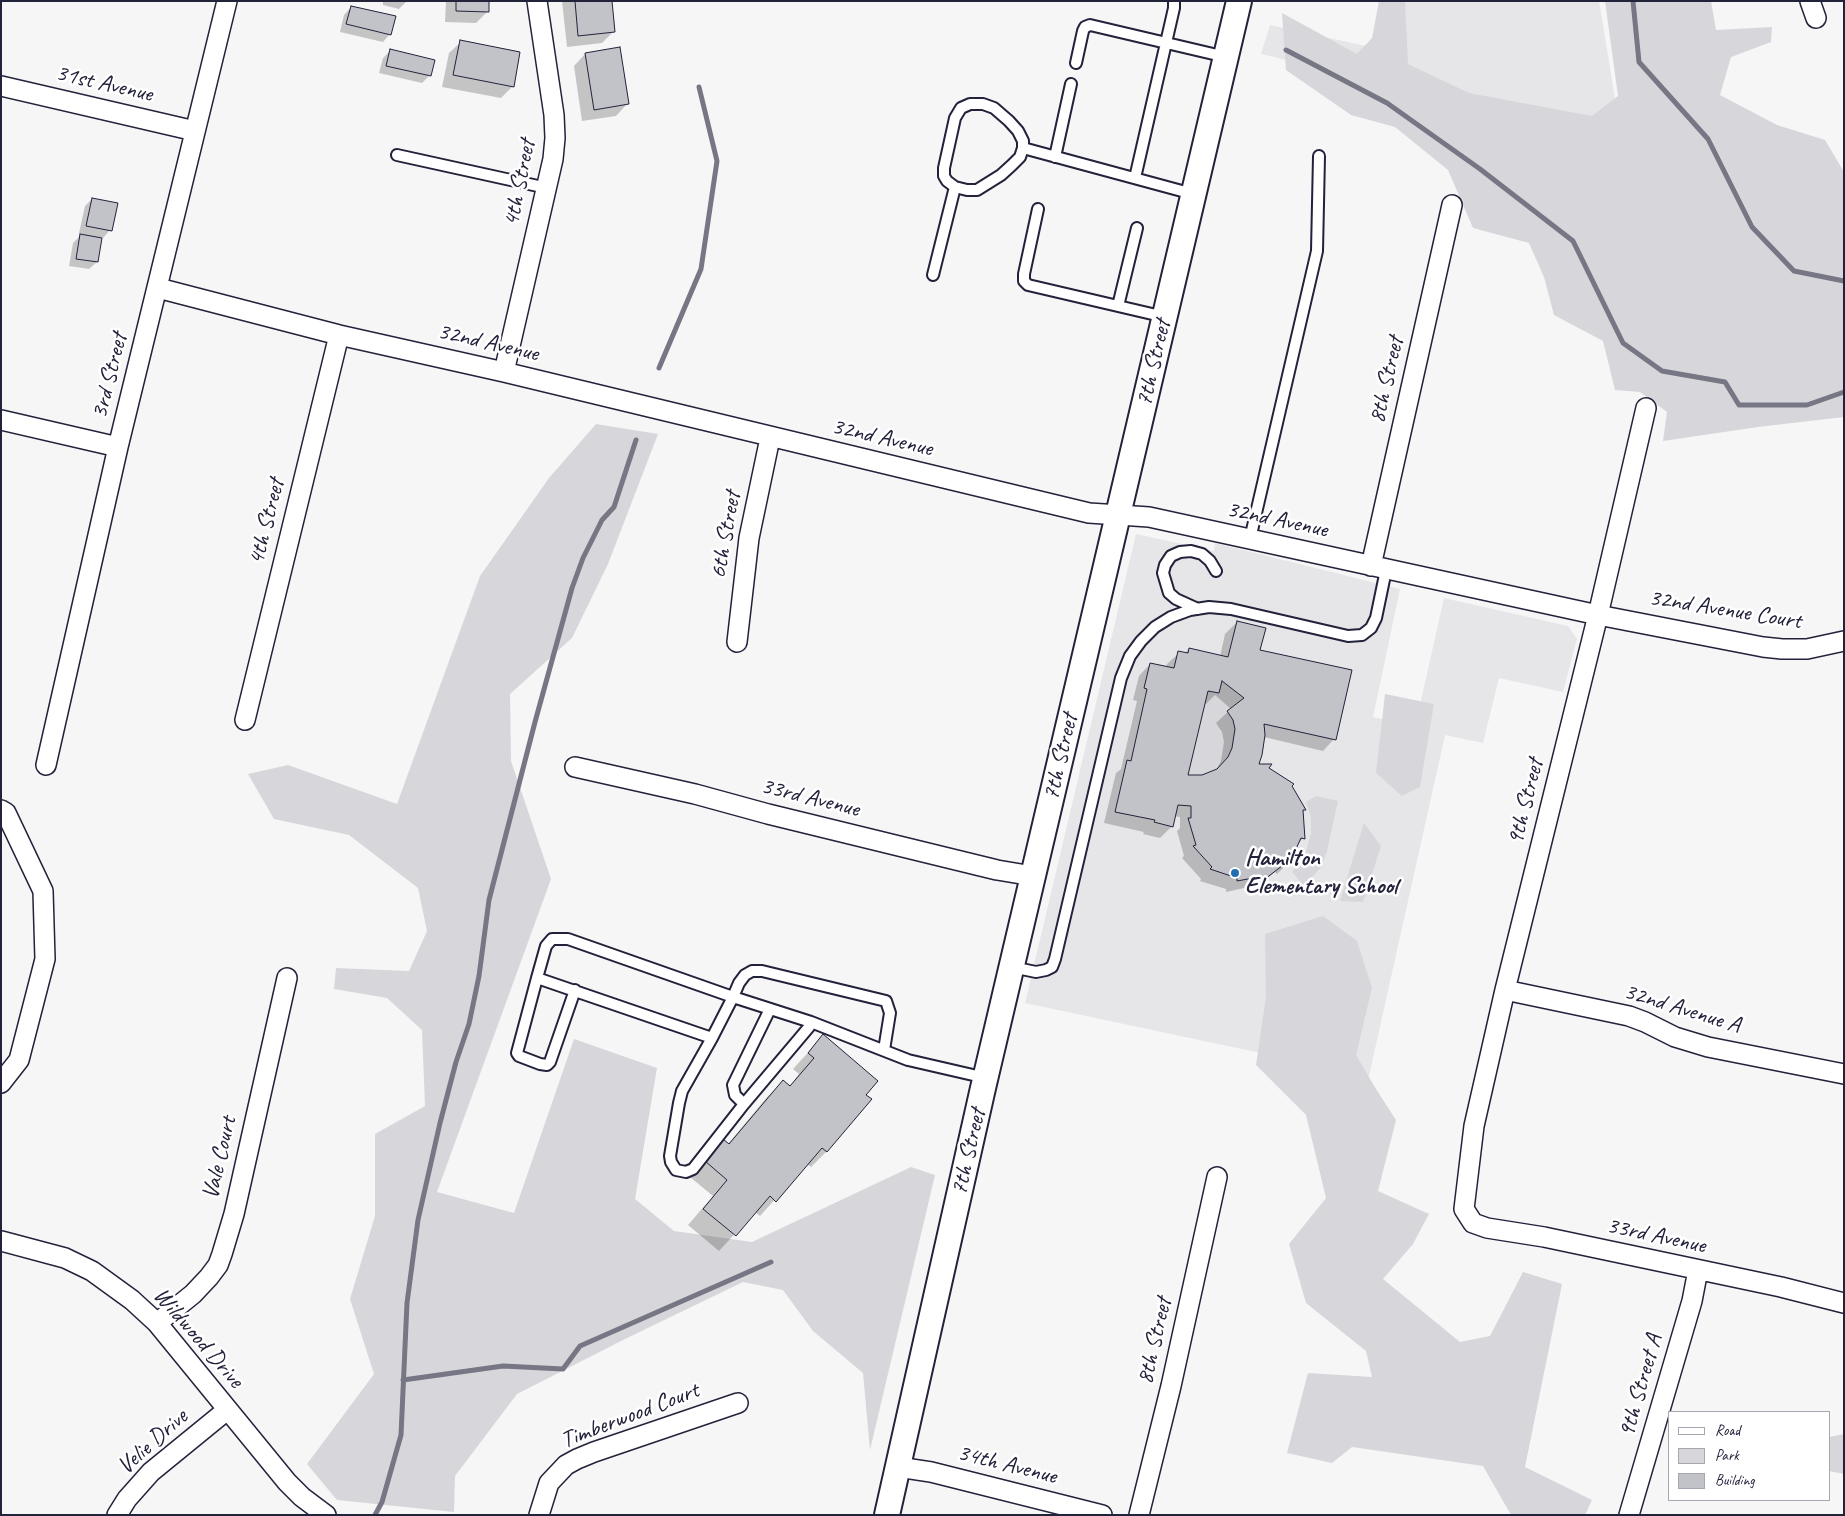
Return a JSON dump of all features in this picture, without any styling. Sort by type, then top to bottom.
[{"type":"street","name":"3rd Street","points":[[46,765],[118,447],[227,1]]},
{"type":"street","name":"4th Street","points":[[504,372],[547,188],[555,138],[554,115],[537,1]]},
{"type":"street","name":"7th Street","points":[[887,1515],[986,1078],[1239,1]]},
{"type":"street","name":"31st Avenue","points":[[1,86],[195,131]]},
{"type":"street","name":"8th Street","points":[[1379,568],[1452,205]]},
{"type":"street","name":"32nd Avenue","points":[[158,288],[339,335],[504,372],[770,438],[1089,513],[1149,517],[1598,615]]},
{"type":"street","name":"4th Street","points":[[245,720],[339,335]]},
{"type":"street","name":"9th Street","points":[[1464,1209],[1474,1126],[1505,990],[1598,615],[1646,408]]},
{"type":"street","points":[[1,420],[118,447]]},
{"type":"street","name":"6th Street","points":[[737,642],[749,538],[770,438]]},
{"type":"street","name":"32nd Avenue Court","points":[[1598,615],[1782,649],[1807,649],[1844,641]]},
{"type":"street","name":"33rd Avenue","points":[[575,767],[695,794],[768,814],[978,865],[1033,876]]},
{"type":"street","points":[[1,810],[6,812],[44,891],[45,959],[19,1060],[1,1083]]},
{"type":"street","name":"Vale Court","points":[[156,1323],[192,1294],[218,1265],[234,1214],[287,978]]},
{"type":"street","name":"32nd Avenue A","points":[[1505,990],[1629,1016],[1675,1037],[1708,1047],[1844,1074]]},
{"type":"street","name":"8th Street","points":[[1139,1515],[1171,1386],[1217,1178]]},
{"type":"street","name":"33rd Avenue","points":[[1464,1209],[1473,1224],[1487,1228],[1781,1287],[1844,1303]]},
{"type":"street","name":"Wildwood Drive","points":[[1,1241],[65,1258],[92,1271],[120,1290],[156,1323],[287,1482],[302,1497],[326,1515]]},
{"type":"street","name":"9th Street A","points":[[1629,1515],[1692,1301],[1698,1270]]},
{"type":"street","name":"Timberwood Court","points":[[539,1515],[549,1483],[566,1465],[594,1452],[738,1403]]},
{"type":"street","name":"Velie Drive","points":[[117,1515],[127,1499],[151,1472],[182,1444],[227,1410]]},
{"type":"street","name":"34th Avenue","points":[[898,1466],[931,1472],[1102,1515]]},
{"type":"lane","points":[[1135,178],[1174,8],[1174,1]]},
{"type":"lane","points":[[1076,62],[1083,31],[1090,24],[1226,57]]},
{"type":"lane","points":[[1055,157],[1071,84]]},
{"type":"lane","points":[[970,104],[983,104],[994,108],[1018,131],[1023,141],[1023,148],[1020,157],[1001,176],[977,190],[955,187],[947,181],[944,168],[955,118],[962,108],[970,104]]},
{"type":"lane","points":[[1023,148],[1193,194]]},
{"type":"lane","points":[[397,155],[547,188]]},
{"type":"lane","points":[[1250,539],[1317,251],[1319,156]]},
{"type":"lane","points":[[933,275],[955,187]]},
{"type":"lane","points":[[1038,209],[1024,280],[1028,285],[1165,318]]},
{"type":"lane","points":[[1118,306],[1137,228]]},
{"type":"lane","points":[[1198,609],[1176,599],[1169,593],[1163,573],[1165,565],[1171,556],[1180,552],[1191,551],[1202,554],[1210,561],[1216,571]]},
{"type":"lane","points":[[1012,967],[1036,972],[1046,970],[1052,966],[1055,960],[1121,678],[1130,656],[1141,641],[1155,627],[1171,617],[1209,607],[1231,609],[1348,636],[1362,635],[1371,628],[1376,618],[1379,605],[1379,568]]},
{"type":"lane","points":[[575,990],[550,1062],[547,1065],[540,1064],[519,1056],[517,1053],[546,946],[552,939],[568,939],[811,1022],[908,1060],[986,1078]]},
{"type":"lane","points":[[811,1022],[810,1027],[744,1104],[693,1169],[686,1172],[676,1170],[673,1167],[670,1156],[681,1097],[734,997],[739,983],[745,975],[762,971],[886,1000],[890,1013],[884,1050]]},
{"type":"lane","points":[[537,978],[712,1038]]},
{"type":"lane","points":[[744,1104],[735,1095],[733,1085],[770,1009]]},
{"type":"shaded area","points":[[1385,1],[1599,1],[1620,129],[1459,101],[1261,54],[1270,25],[1375,48]]},
{"type":"shaded area","name":"Hamilton Elementary School","points":[[1136,534],[1214,551],[1215,543],[1400,589],[1373,717],[1415,727],[1444,598],[1568,626],[1577,639],[1563,692],[1499,678],[1483,743],[1445,735],[1369,1076],[1025,1003]]},
{"type":"green space","points":[[1379,1],[1405,1],[1408,64],[1469,93],[1592,116],[1618,96],[1605,1],[1711,1],[1716,30],[1772,27],[1771,42],[1731,57],[1720,95],[1777,125],[1825,140],[1844,172],[1844,417],[1663,441],[1667,412],[1640,392],[1615,390],[1603,341],[1554,315],[1544,277],[1529,243],[1473,228],[1448,170],[1395,127],[1351,115],[1286,70],[1282,13],[1357,54],[1372,38]]},
{"type":"green space","points":[[596,424],[658,434],[608,564],[572,638],[510,694],[511,761],[551,879],[437,1192],[514,1213],[574,1039],[657,1068],[635,1199],[674,1231],[752,1242],[911,1167],[935,1175],[870,1450],[863,1373],[813,1331],[783,1290],[743,1282],[517,1394],[455,1476],[454,1512],[337,1500],[307,1464],[374,1374],[350,1299],[375,1216],[375,1134],[425,1106],[422,1030],[387,998],[334,989],[336,968],[409,971],[427,931],[418,888],[349,835],[274,819],[248,774],[288,765],[397,804],[480,576],[549,478]]},
{"type":"green space","points":[[1222,681],[1244,698],[1227,711],[1233,720],[1235,729],[1232,748],[1228,757],[1217,769],[1202,775],[1188,775],[1208,691],[1219,693]]},
{"type":"green space","points":[[1385,694],[1434,704],[1420,787],[1402,796],[1376,773]]},
{"type":"green space","points":[[1316,796],[1338,801],[1327,851],[1321,867],[1304,886],[1292,872],[1306,852],[1311,833],[1311,817],[1306,802]]},
{"type":"green space","points":[[1364,823],[1381,846],[1363,902],[1340,901]]},
{"type":"green space","points":[[1323,916],[1357,941],[1372,988],[1356,1055],[1396,1120],[1378,1191],[1429,1214],[1413,1244],[1383,1279],[1460,1342],[1490,1336],[1523,1272],[1562,1284],[1525,1467],[1592,1500],[1585,1515],[1511,1515],[1483,1466],[1352,1447],[1332,1463],[1287,1453],[1308,1373],[1372,1377],[1366,1351],[1306,1303],[1289,1244],[1326,1198],[1306,1115],[1256,1065],[1266,997],[1265,934]]},
{"type":"green space","points":[[1844,1434],[1844,1474],[1830,1471],[1830,1437]]},
{"type":"building","points":[[456,1],[489,1],[489,12],[456,11]]},
{"type":"building","points":[[575,1],[612,1],[615,32],[578,36]]},
{"type":"building","points":[[351,6],[396,16],[391,35],[346,24]]},
{"type":"building","points":[[460,40],[520,52],[514,87],[453,75]]},
{"type":"building","points":[[620,47],[629,104],[594,110],[585,53]]},
{"type":"building","points":[[390,49],[435,60],[431,76],[386,66]]},
{"type":"building","points":[[92,198],[118,203],[112,231],[86,226]]},
{"type":"building","points":[[80,234],[102,238],[98,262],[76,259]]},
{"type":"building","points":[[1237,621],[1266,628],[1260,650],[1352,670],[1336,740],[1264,724],[1265,735],[1259,764],[1272,764],[1269,768],[1294,784],[1292,786],[1306,810],[1303,810],[1305,839],[1301,838],[1289,864],[1287,862],[1265,879],[1264,876],[1237,881],[1237,878],[1210,869],[1212,867],[1193,846],[1196,845],[1188,818],[1191,818],[1191,806],[1178,805],[1173,827],[1154,822],[1155,820],[1115,812],[1127,760],[1131,761],[1147,689],[1144,688],[1150,663],[1174,668],[1178,651],[1188,653],[1189,648],[1228,657]],"holes":[[[1222,681],[1244,698],[1227,711],[1233,720],[1235,729],[1232,748],[1228,757],[1217,769],[1202,775],[1188,775],[1208,691],[1219,693]]]},
{"type":"building","points":[[823,1034],[878,1081],[866,1095],[872,1099],[827,1152],[822,1148],[776,1202],[770,1196],[736,1236],[703,1209],[727,1180],[705,1161],[723,1139],[729,1144],[783,1080],[790,1086],[814,1058],[808,1053]]},
{"type":"waterway","points":[[1633,1],[1639,62],[1708,139],[1752,227],[1794,271],[1844,281]]},
{"type":"waterway","points":[[1286,50],[1387,103],[1480,169],[1573,241],[1623,343],[1662,371],[1725,382],[1739,405],[1807,405],[1844,392]]},
{"type":"waterway","points":[[659,368],[701,269],[717,161],[699,87]]},
{"type":"waterway","points":[[375,1515],[382,1502],[401,1435],[407,1303],[418,1220],[440,1123],[456,1062],[469,1024],[479,976],[489,900],[572,588],[583,558],[602,520],[614,507],[636,440]]},
{"type":"waterway","points":[[403,1380],[503,1366],[563,1369],[580,1346],[771,1262]]},
{"type":"place","name":"Hamilton Elementary School","points":[[1235,873]]}]
